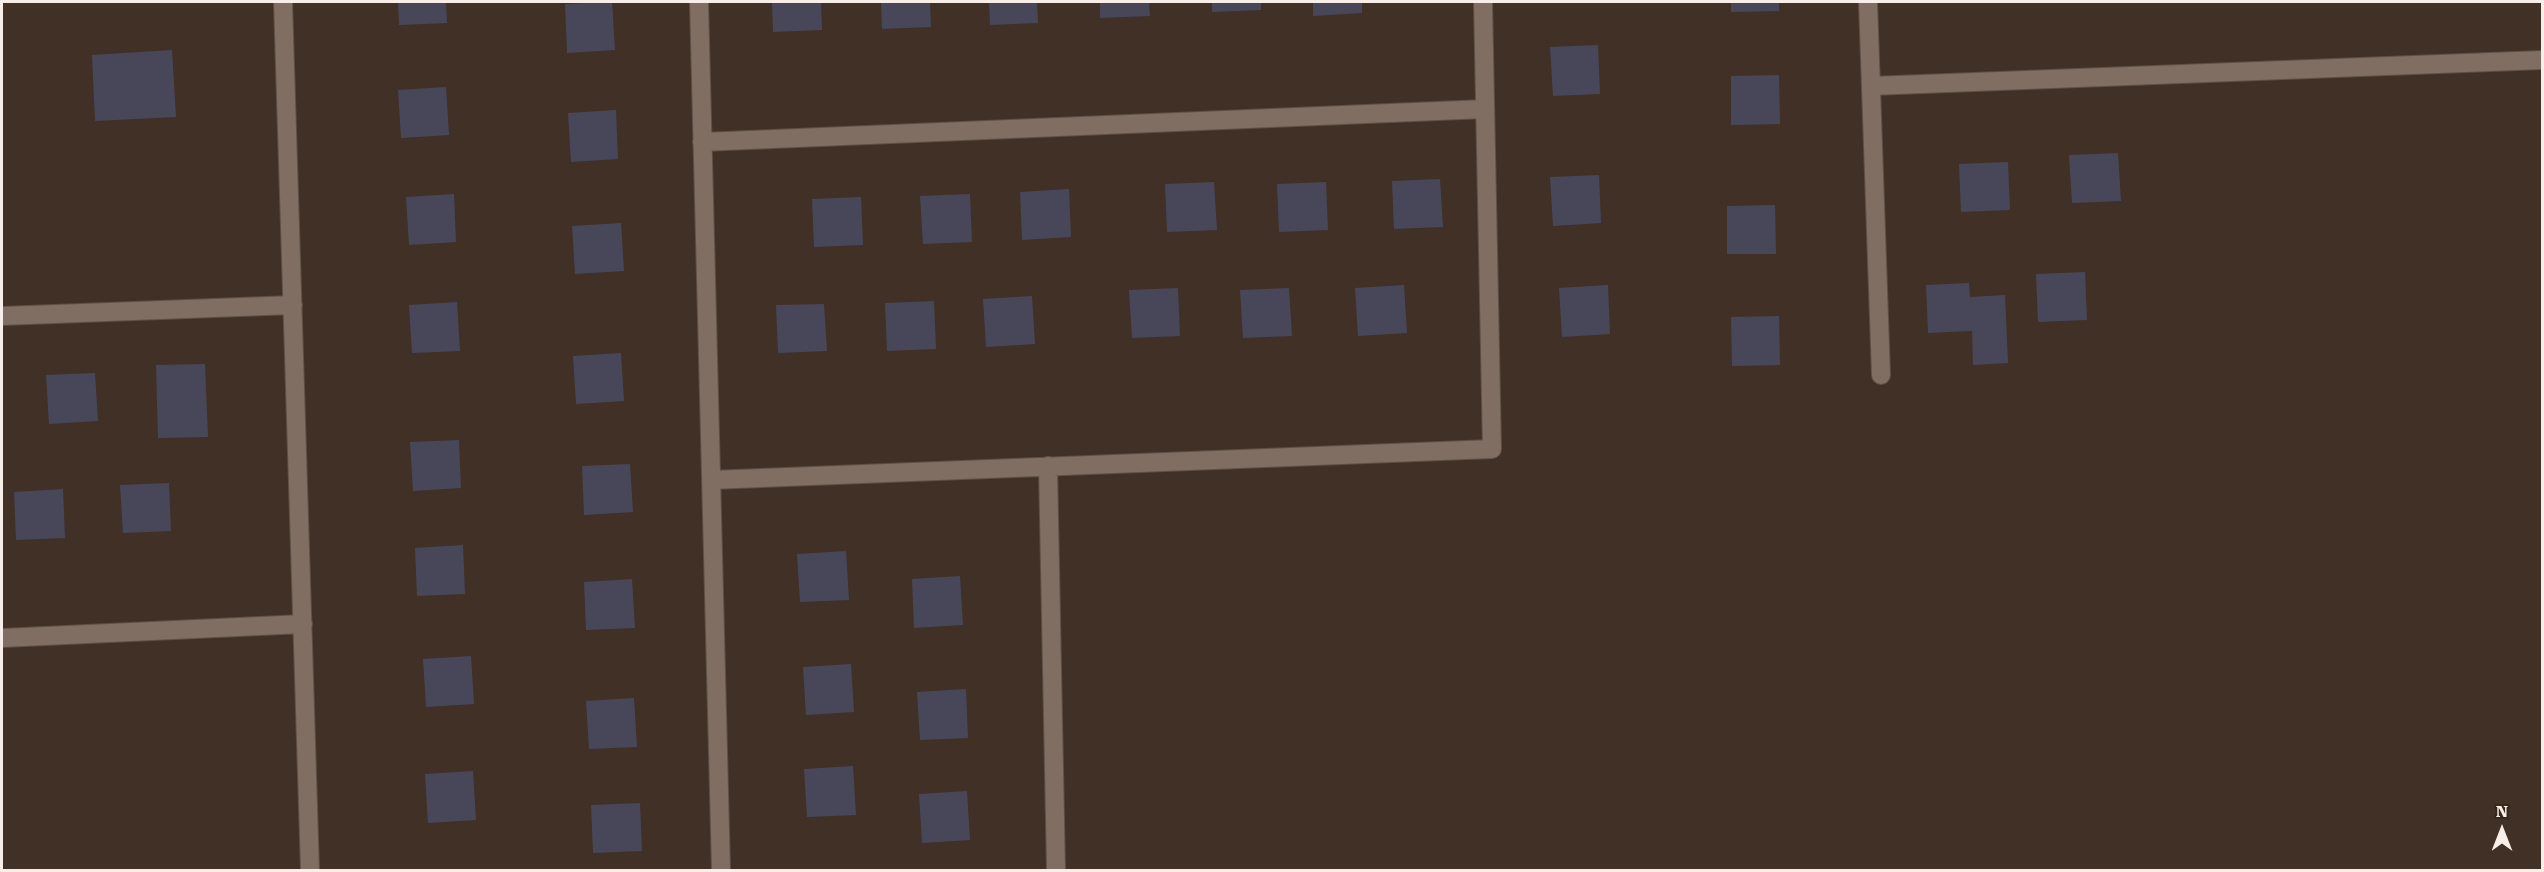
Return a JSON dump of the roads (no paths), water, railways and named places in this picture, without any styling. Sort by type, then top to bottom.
[{"type":"street","points":[[283,2],[310,870]]},
{"type":"street","points":[[699,2],[721,870]]},
{"type":"street","points":[[711,480],[1492,449],[1483,2]]},
{"type":"street","points":[[1868,2],[1881,375]]},
{"type":"street","points":[[1871,86],[2542,60]]},
{"type":"street","points":[[702,141],[1485,109]]},
{"type":"street","points":[[2,316],[292,305]]},
{"type":"street","points":[[1048,466],[1056,870]]},
{"type":"street","points":[[2,638],[303,624]]}]
